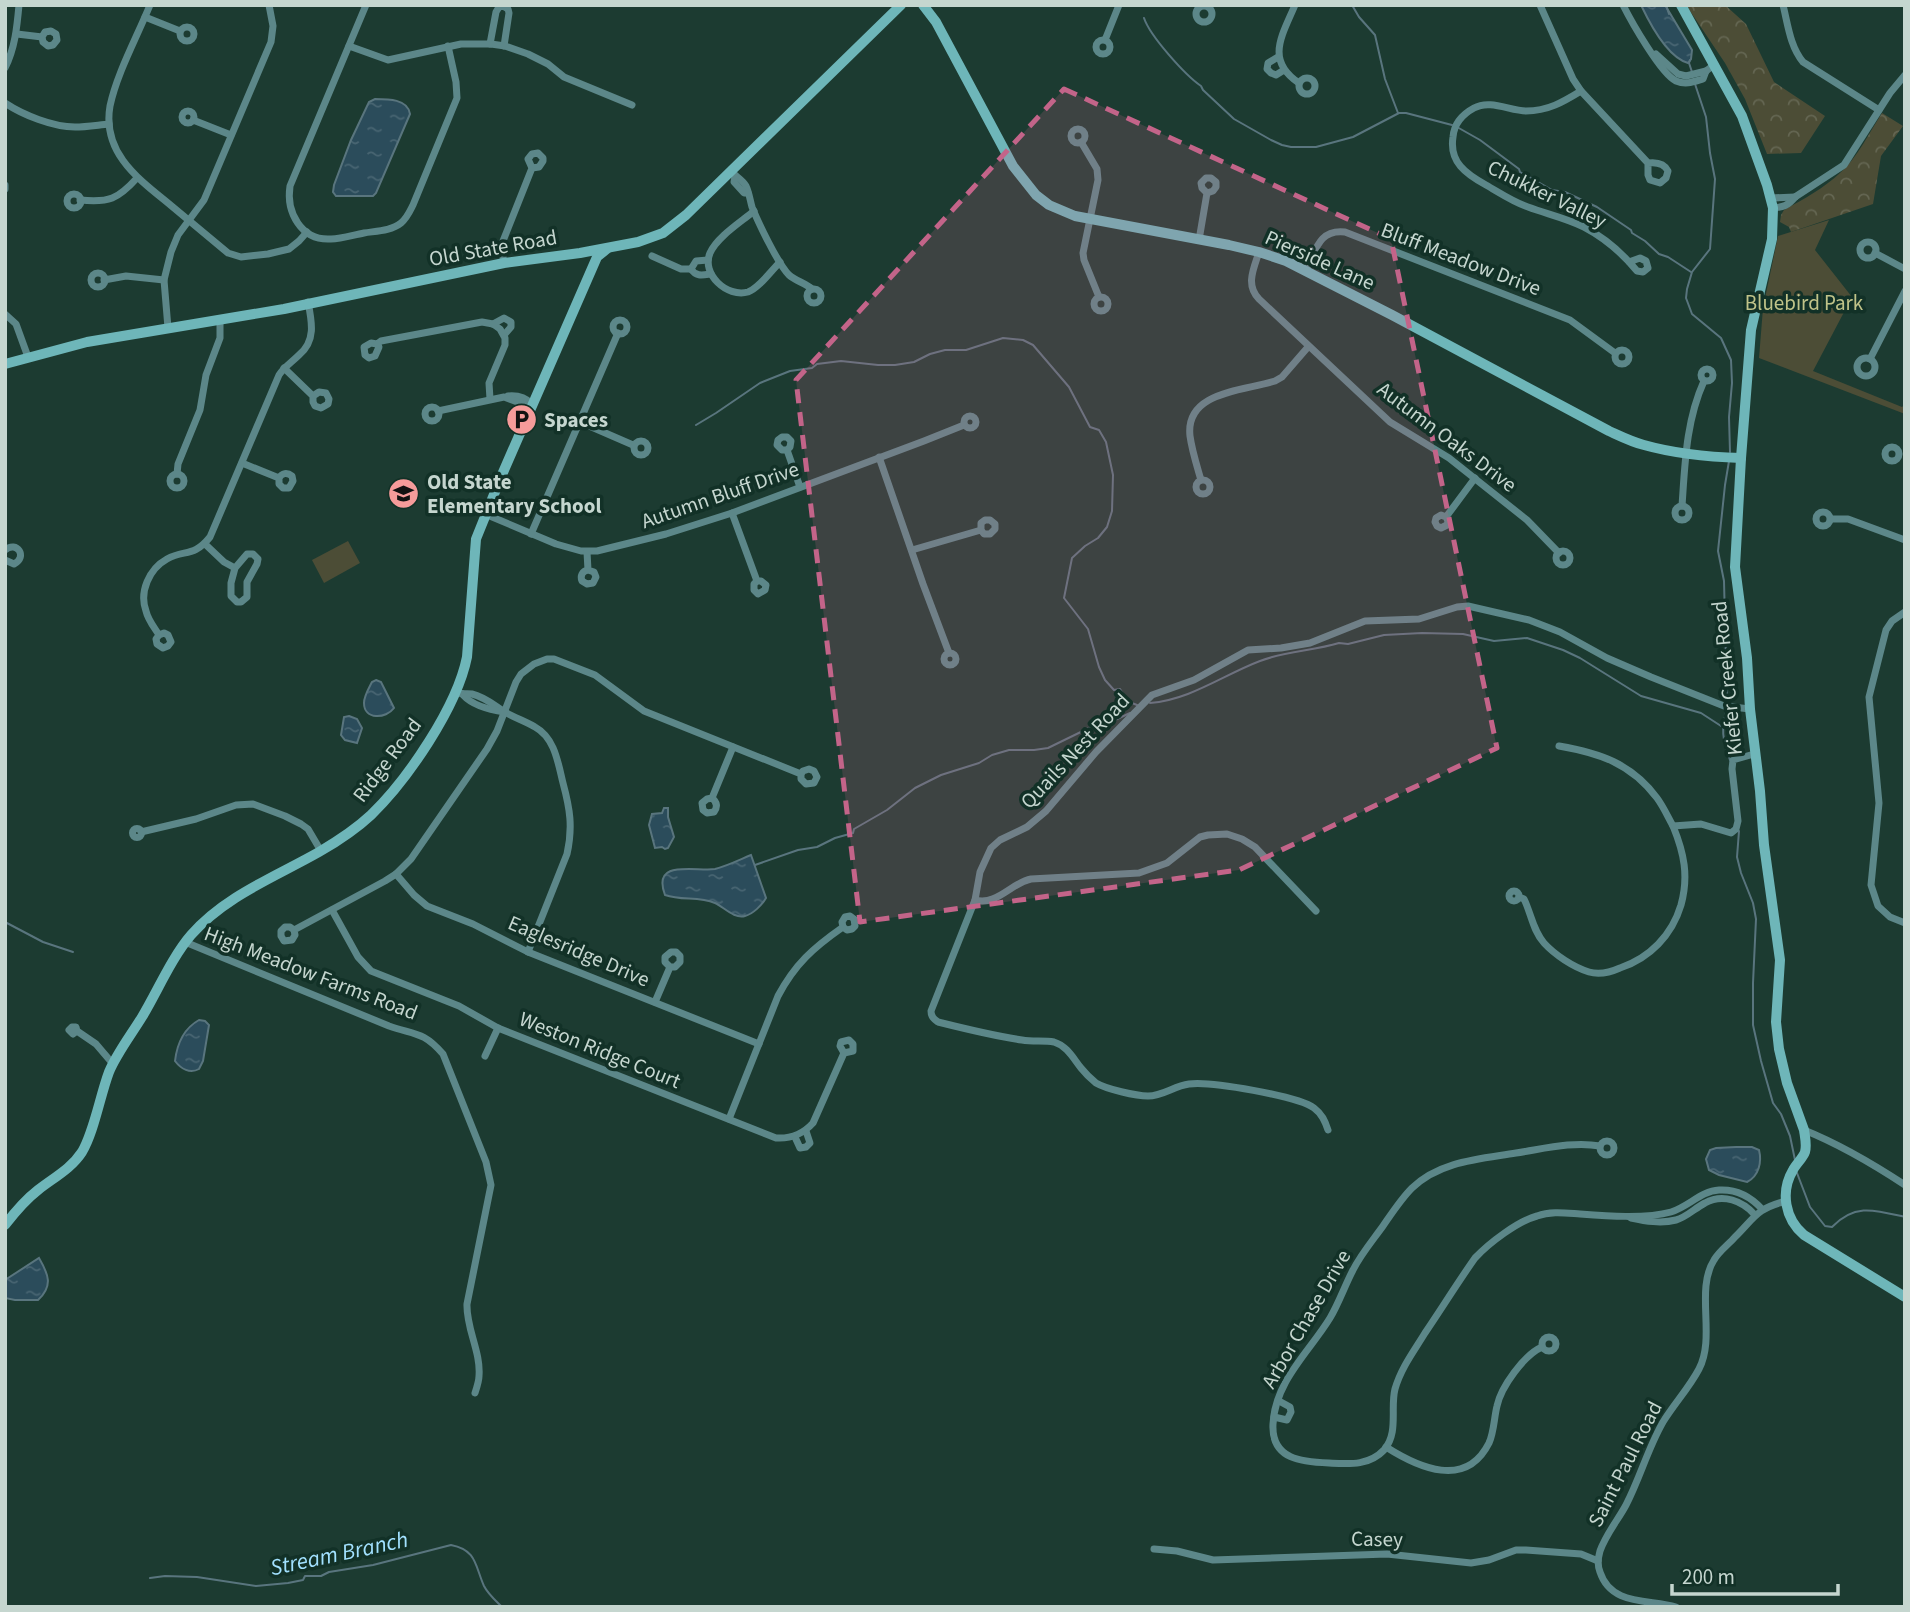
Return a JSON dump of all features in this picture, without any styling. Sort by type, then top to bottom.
[{"type":"street","points":[[5,68],[17,34],[19,5]]},
{"type":"street","points":[[150,5],[114,91],[109,124],[116,152],[137,178],[229,253],[240,257],[289,249],[307,232]]},
{"type":"street","points":[[366,5],[290,186],[288,198],[294,218],[307,232],[318,238],[330,240],[393,228],[404,220],[413,205],[457,99],[448,46]]},
{"type":"street","name":"Old State Road","points":[[5,365],[70,345],[284,309],[504,263],[608,248],[638,242],[663,233],[733,174],[901,5]]},
{"type":"street","name":"Pierside Lane","points":[[923,5],[936,22],[1013,166],[1036,195],[1049,205],[1090,220],[1259,252],[1306,270],[1609,431],[1641,445],[1699,456],[1741,458]]},
{"type":"street","points":[[932,5],[936,22]]},
{"type":"street","points":[[1105,40],[1119,5]]},
{"type":"street","points":[[1295,5],[1279,45],[1278,57],[1284,70],[1299,83]]},
{"type":"street","points":[[1540,5],[1581,91],[1648,163]]},
{"type":"street","points":[[1623,5],[1665,72],[1675,80],[1690,83],[1703,79],[1710,68]]},
{"type":"street","name":"Kiefer Creek Road","points":[[1681,5],[1710,68],[1742,116],[1772,203],[1772,239],[1751,330],[1735,567],[1747,658],[1764,845],[1780,960],[1776,1022],[1779,1049],[1787,1083],[1804,1130]]},
{"type":"street","points":[[1783,5],[1790,35],[1803,62],[1879,110]]},
{"type":"street","points":[[168,328],[164,280],[167,264],[174,243],[204,200],[271,43],[271,6]]},
{"type":"street","points":[[490,44],[496,12],[503,6],[509,13],[504,46]]},
{"type":"street","points":[[145,17],[180,31]]},
{"type":"street","points":[[17,34],[42,37]]},
{"type":"street","points":[[349,46],[388,60],[461,44],[504,46],[548,64],[564,77],[632,105]]},
{"type":"street","points":[[1278,57],[1268,63],[1267,69],[1276,75],[1284,70]]},
{"type":"street","points":[[1772,203],[1794,197],[1844,165],[1905,75]]},
{"type":"street","name":"Chukker Valley","points":[[1581,91],[1549,108],[1526,111],[1490,104],[1475,107],[1463,116],[1454,131],[1453,155],[1468,175],[1517,203],[1588,229],[1629,262]]},
{"type":"street","points":[[5,103],[61,125],[73,127],[109,124]]},
{"type":"street","points":[[193,120],[231,135]]},
{"type":"street","points":[[1081,142],[1097,169],[1098,180],[1083,253],[1099,297]]},
{"type":"street","points":[[504,263],[501,246],[532,168]]},
{"type":"street","points":[[733,174],[748,188],[754,211],[780,262],[790,276],[812,289]]},
{"type":"street","points":[[80,200],[96,202],[113,199],[137,178]]},
{"type":"street","points":[[1199,240],[1207,193]]},
{"type":"street","points":[[754,211],[718,243],[709,255],[711,274],[715,281],[726,288],[738,293],[745,292],[760,285],[780,262]]},
{"type":"street","name":"Bluff Meadow Drive","points":[[1306,270],[1325,235],[1332,231],[1345,232],[1570,320],[1615,353]]},
{"type":"street","name":"Ridge Road","points":[[5,1225],[23,1203],[70,1166],[84,1149],[113,1064],[185,942],[212,914],[230,901],[321,851],[353,830],[382,803],[460,694],[469,637],[475,539],[597,257],[608,248]]},
{"type":"street","name":"Autumn Oaks Drive","points":[[1259,252],[1251,278],[1253,293],[1390,422],[1450,458],[1527,520],[1559,553]]},
{"type":"street","points":[[580,253],[585,255],[588,261],[589,277]]},
{"type":"street","points":[[1875,253],[1905,269]]},
{"type":"street","points":[[652,256],[681,269],[691,269],[696,274],[711,274]]},
{"type":"street","points":[[691,269],[696,261],[708,260]]},
{"type":"street","points":[[104,280],[126,276],[164,280]]},
{"type":"street","points":[[1870,359],[1905,291]]},
{"type":"street","points":[[159,635],[149,619],[144,603],[148,578],[167,559],[194,552],[205,544],[274,384],[284,368],[308,346],[312,336],[308,302]]},
{"type":"street","points":[[5,314],[16,324],[28,357]]},
{"type":"street","points":[[493,324],[504,318],[511,322],[511,329],[504,335]]},
{"type":"street","points":[[177,474],[178,464],[200,410],[206,374],[220,338],[220,319]]},
{"type":"street","points":[[377,344],[381,341],[482,322],[493,324],[504,335],[505,345],[489,383],[490,398]]},
{"type":"street","points":[[531,534],[618,333]]},
{"type":"street","points":[[1201,480],[1190,435],[1193,418],[1199,408],[1205,401],[1275,382],[1308,347]]},
{"type":"street","points":[[284,368],[313,396]]},
{"type":"street","points":[[1682,506],[1686,440],[1704,381]]},
{"type":"street","points":[[438,411],[490,398],[504,397],[523,404],[533,404]]},
{"type":"street","points":[[580,422],[633,445]]},
{"type":"street","name":"Autumn Bluff Drive","points":[[485,514],[556,544],[576,550],[597,551],[666,534],[732,513],[964,425]]},
{"type":"street","points":[[787,450],[800,487]]},
{"type":"street","points":[[880,457],[949,653]]},
{"type":"street","points":[[242,463],[278,478]]},
{"type":"street","points":[[1446,517],[1475,478]]},
{"type":"street","points":[[732,513],[757,582]]},
{"type":"street","points":[[1830,519],[1848,519],[1905,540]]},
{"type":"street","points":[[912,550],[981,530]]},
{"type":"street","points":[[205,544],[235,568]]},
{"type":"street","points":[[5,550],[15,546],[20,550],[21,556],[14,564],[5,560]]},
{"type":"street","points":[[587,551],[588,570]]},
{"type":"street","points":[[247,554],[257,557],[257,564],[247,582],[247,597],[241,602],[231,596],[235,568],[247,554]]},
{"type":"street","name":"Quails Nest Road","points":[[1328,1130],[1326,1122],[1316,1110],[1294,1100],[1200,1083],[1186,1084],[1164,1094],[1139,1095],[1096,1082],[1082,1070],[1065,1048],[1055,1042],[1026,1041],[938,1022],[931,1011],[975,900],[980,872],[991,848],[1000,840],[1027,827],[1046,811],[1096,752],[1152,695],[1194,680],[1248,650],[1310,643],[1365,621],[1419,619],[1468,606],[1529,620],[1560,632],[1607,658],[1651,677],[1724,706],[1750,709]]},
{"type":"street","points":[[1905,612],[1886,629],[1869,697],[1878,803],[1871,885],[1878,906],[1890,917],[1905,923]]},
{"type":"street","points":[[294,930],[396,874],[415,855],[486,749],[505,713],[516,682],[527,668],[540,661],[554,659],[595,675],[644,711],[801,774]]},
{"type":"street","points":[[460,694],[470,694],[494,704],[505,713],[542,731],[552,745],[570,810],[567,854],[528,953]]},
{"type":"street","points":[[1519,897],[1524,899],[1542,942],[1562,958],[1590,972],[1603,973],[1627,966],[1653,951],[1662,941],[1681,905],[1685,877],[1683,851],[1657,798],[1635,774],[1605,757],[1559,746]]},
{"type":"street","points":[[712,799],[733,747]]},
{"type":"street","points":[[1673,826],[1701,824],[1731,833],[1736,829],[1738,821],[1733,760],[1754,754]]},
{"type":"street","points":[[141,832],[196,819],[236,805],[253,804],[301,824],[312,835],[321,851]]},
{"type":"street","points":[[975,900],[992,900],[1017,883],[1031,878],[1149,871],[1167,863],[1200,837],[1217,834],[1234,836],[1255,847],[1316,911]]},
{"type":"street","name":"Eaglesridge Drive","points":[[396,874],[414,895],[428,906],[473,924],[528,953],[759,1044]]},
{"type":"street","name":"Weston Ridge Court","points":[[332,910],[358,957],[371,971],[459,1006],[498,1028],[776,1138],[794,1137]]},
{"type":"street","points":[[729,1119],[778,996],[793,971],[817,945],[843,927]]},
{"type":"street","name":"High Meadow Farms Road","points":[[185,942],[389,1026],[417,1032],[431,1041],[443,1054],[486,1162],[491,1185],[466,1315],[479,1364],[475,1393]]},
{"type":"street","points":[[655,1002],[670,967]]},
{"type":"street","points":[[485,1056],[498,1028]]},
{"type":"street","points":[[77,1031],[96,1044],[113,1064]]},
{"type":"street","points":[[806,1131],[810,1143],[800,1148],[794,1137],[806,1131],[820,1112],[844,1053]]},
{"type":"street","points":[[1905,1185],[1875,1166],[1804,1130],[1805,1153],[1791,1172],[1786,1201],[1794,1225],[1804,1235],[1905,1297]]},
{"type":"street","name":"Arbor Chase Drive","points":[[1386,1447],[1370,1460],[1356,1464],[1297,1460],[1283,1451],[1276,1440],[1273,1427],[1279,1401],[1294,1366],[1330,1318],[1354,1268],[1399,1204],[1415,1186],[1431,1175],[1460,1163],[1557,1147],[1584,1144],[1600,1146]]},
{"type":"street","points":[[1542,1347],[1531,1354],[1506,1384],[1498,1403],[1489,1442],[1470,1464],[1458,1470],[1432,1470],[1402,1458],[1386,1447],[1393,1430],[1393,1395],[1401,1371],[1475,1258],[1520,1224],[1538,1215],[1553,1213],[1667,1222],[1685,1216],[1712,1200],[1728,1199],[1744,1199],[1748,1206],[1758,1212]]},
{"type":"street","name":"Saint Paul Road","points":[[1676,1607],[1619,1596],[1604,1581],[1598,1561],[1604,1542],[1626,1505],[1663,1422],[1700,1368],[1705,1351],[1708,1274],[1713,1262],[1758,1212],[1786,1201]]},
{"type":"street","points":[[1274,1418],[1287,1420],[1290,1414],[1290,1407],[1279,1401]]},
{"type":"street","name":"Casey","points":[[1154,1549],[1177,1550],[1213,1560],[1387,1554],[1471,1563],[1526,1549],[1581,1554],[1598,1561]]},
{"type":"highlighted area","points":[[1064,89],[1391,239],[1497,748],[1239,870],[860,922],[796,380]]},
{"type":"green space","points":[[1686,5],[1725,5],[1746,24],[1774,82],[1825,116],[1801,153],[1767,154],[1745,99],[1725,63]]},
{"type":"green space","points":[[1882,113],[1903,126],[1881,156],[1873,204],[1791,232],[1789,227],[1780,222],[1784,210],[1821,188],[1846,167]]},
{"type":"green space","name":"Bluebird Park","points":[[1829,220],[1815,250],[1852,297],[1813,371],[1902,407],[1905,404],[1905,414],[1759,358],[1763,308],[1778,236]]},
{"type":"green space","points":[[348,541],[360,563],[324,583],[312,560]]},
{"type":"water","points":[[1641,5],[1665,5],[1692,50],[1688,63],[1680,60],[1666,47]]},
{"type":"water","points":[[375,99],[406,105],[410,114],[376,193],[373,196],[336,196],[333,192],[334,185],[351,140],[369,102]]},
{"type":"water","points":[[372,682],[381,682],[394,708],[381,716],[371,715],[365,709],[364,703]]},
{"type":"water","points":[[344,717],[357,719],[362,728],[357,743],[345,740],[341,735]]},
{"type":"water","points":[[664,808],[668,808],[674,837],[665,849],[655,848],[649,825],[652,814],[662,813]]},
{"type":"water","points":[[751,855],[766,898],[748,915],[737,916],[709,901],[665,895],[662,883],[664,876],[670,871],[715,869]]},
{"type":"water","points":[[199,1020],[209,1025],[203,1061],[199,1069],[189,1071],[175,1061],[176,1055],[185,1032]]},
{"type":"water","points":[[1752,1147],[1759,1150],[1759,1168],[1747,1182],[1709,1170],[1706,1159],[1710,1150]]},
{"type":"water","points":[[39,1258],[48,1280],[43,1295],[38,1300],[5,1298],[5,1280]]},
{"type":"waterway","points":[[1352,5],[1375,35],[1385,79],[1398,113]]},
{"type":"waterway","points":[[1666,5],[1669,14]]},
{"type":"waterway","points":[[1144,18],[1169,55],[1234,119],[1282,145],[1316,147],[1353,137],[1399,113],[1452,125]]},
{"type":"waterway","points":[[1690,60],[1692,72]]},
{"type":"waterway","points":[[1695,84],[1706,117],[1715,179],[1710,249],[1692,272],[1686,298],[1692,314],[1721,338],[1731,360],[1730,452]]},
{"type":"waterway","points":[[1457,127],[1480,140],[1520,172],[1552,190],[1565,192],[1597,207],[1631,230],[1659,254],[1691,272]]},
{"type":"waterway","points":[[696,425],[760,383],[790,371],[812,368],[817,364],[841,361],[895,365],[914,362],[945,350],[966,350],[1003,338],[1023,340],[1033,345],[1069,387],[1090,427],[1099,430],[1106,442],[1113,475],[1112,511],[1107,527],[1098,538],[1072,558],[1064,598],[1088,629],[1105,680],[1114,690],[1120,689],[1122,699],[1137,705]]},
{"type":"waterway","points":[[1727,702],[1724,581],[1718,551],[1729,461]]},
{"type":"waterway","points":[[1150,703],[1193,692],[1279,655],[1339,643],[1348,644],[1384,635],[1463,634],[1494,641],[1527,638],[1563,650],[1641,696],[1701,713],[1721,726]]},
{"type":"waterway","points":[[1727,708],[1723,734],[1730,760]]},
{"type":"waterway","points":[[755,865],[798,850],[817,847],[853,833],[854,829],[887,810],[915,788],[941,775],[1009,750],[1048,748],[1091,727],[1130,713]]},
{"type":"waterway","points":[[1739,831],[1737,857],[1756,919],[1753,1025],[1773,1103],[1790,1136],[1795,1160]]},
{"type":"waterway","points":[[5,922],[43,942],[73,952]]},
{"type":"waterway","points":[[1797,1173],[1810,1207],[1825,1226],[1832,1227],[1857,1211],[1884,1212],[1905,1217]]},
{"type":"waterway","name":"Stream Branch","points":[[150,1578],[197,1577],[256,1586],[288,1583],[303,1580],[305,1576],[321,1576],[329,1572],[373,1565],[451,1545],[460,1547],[470,1555],[486,1589],[502,1607]]},
{"type":"place","name":"Spaces","points":[[521,420]]},
{"type":"place","name":"Old State Elementary School","points":[[404,494]]}]
